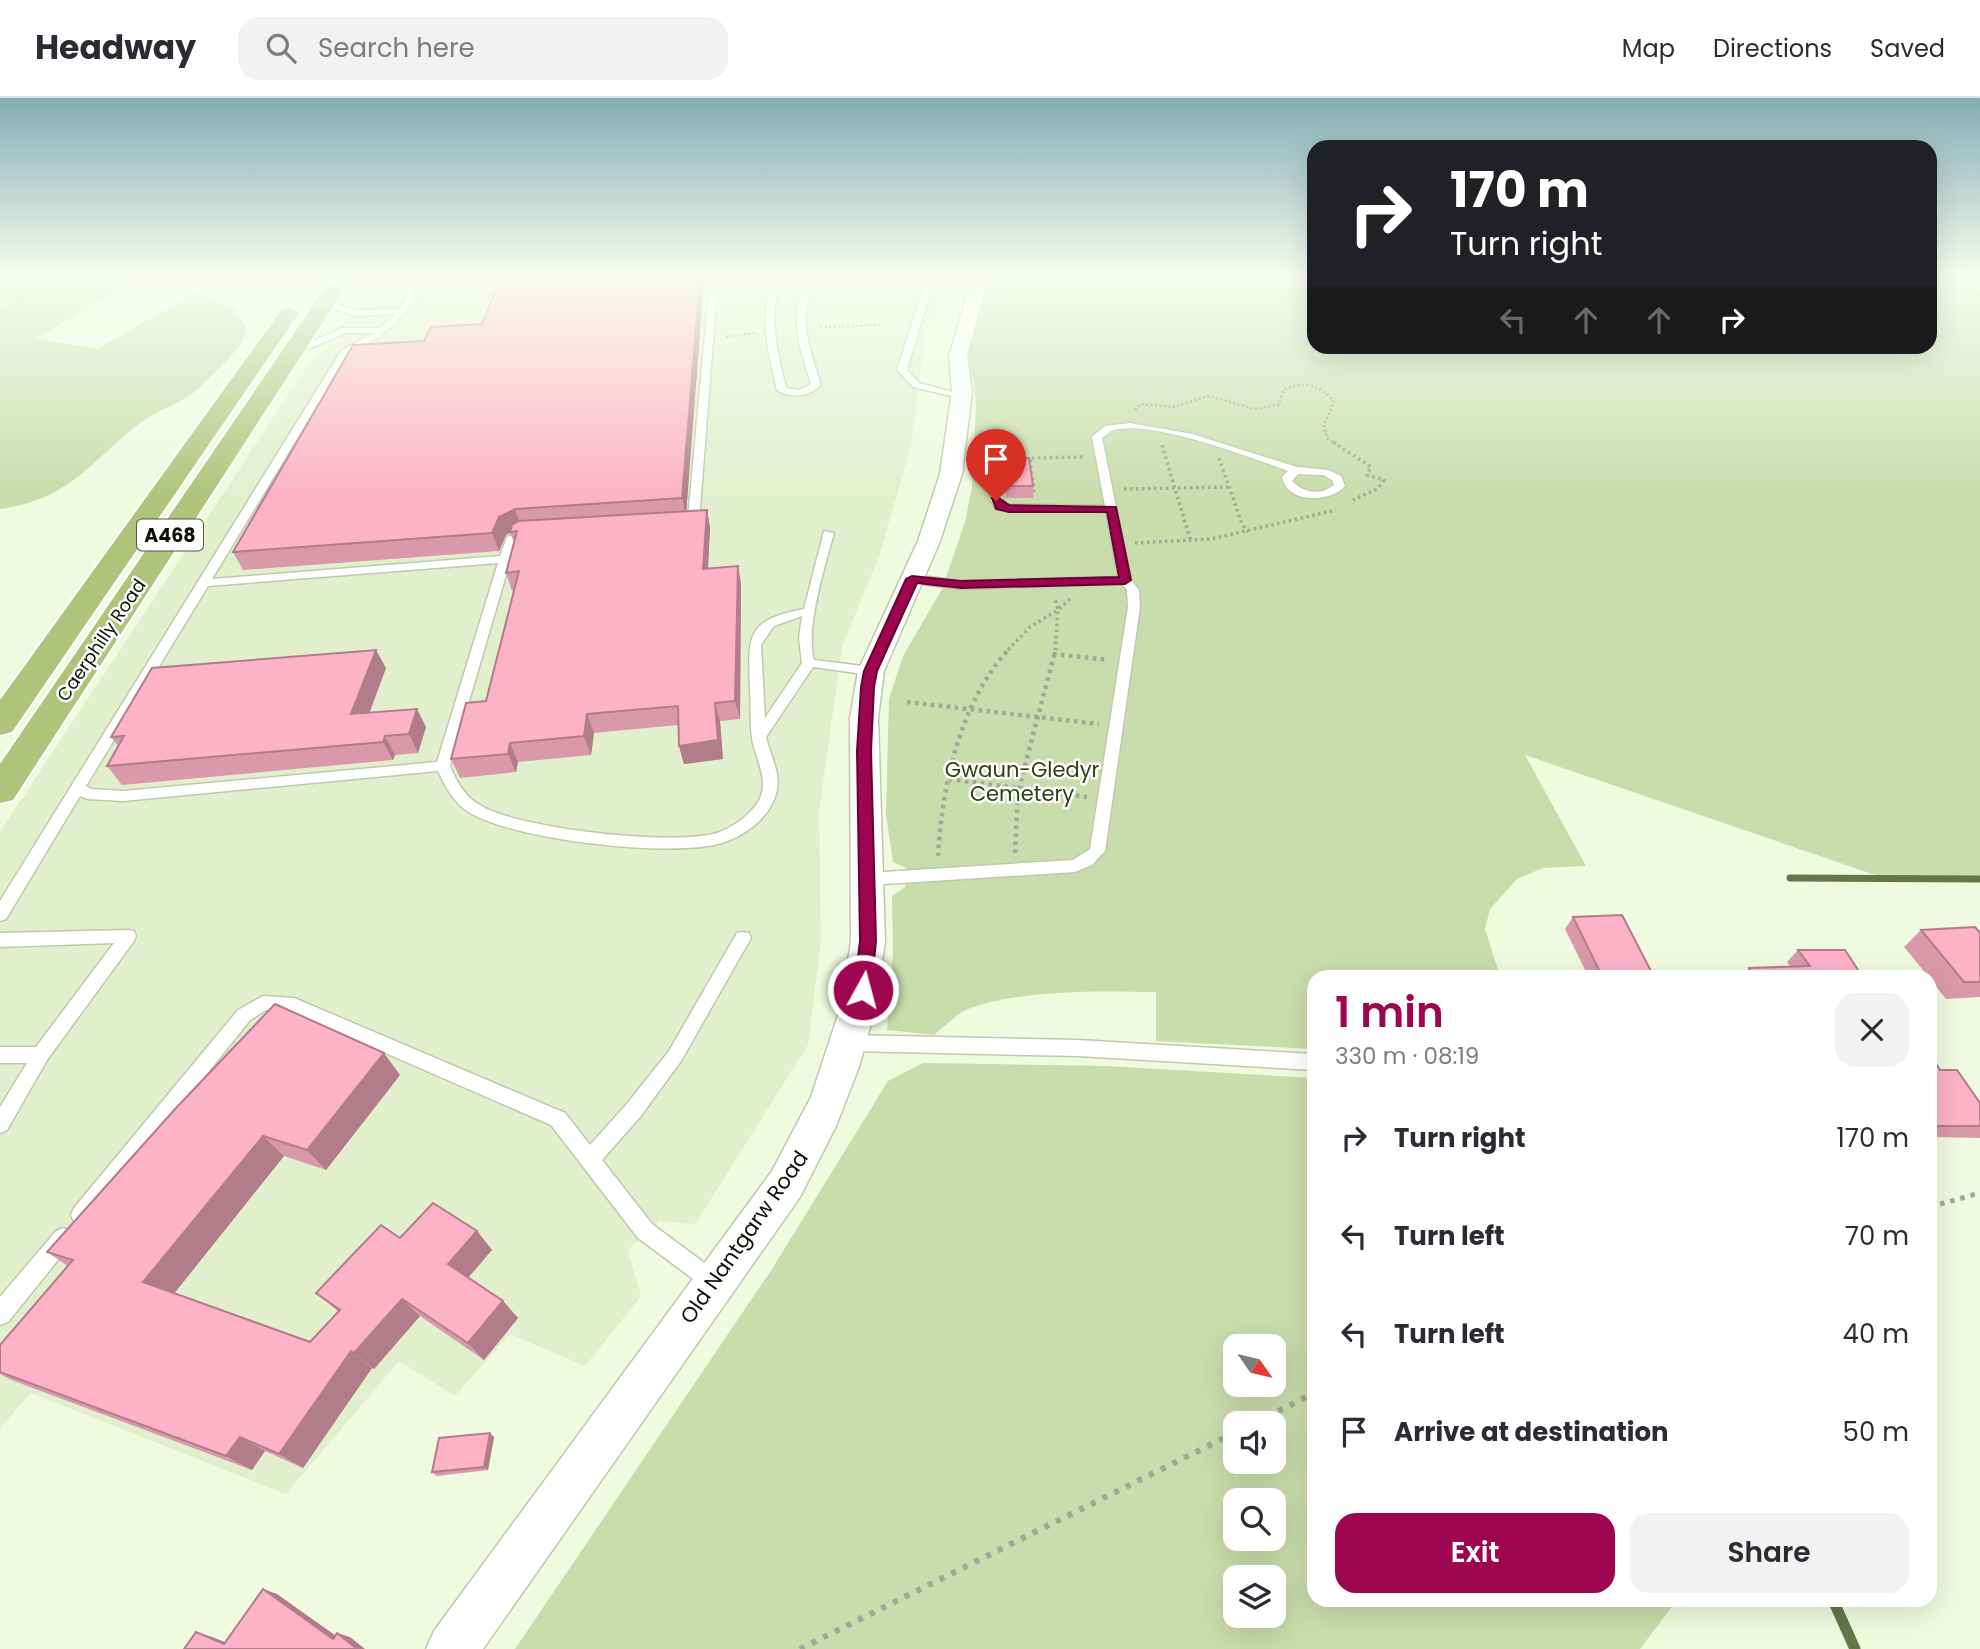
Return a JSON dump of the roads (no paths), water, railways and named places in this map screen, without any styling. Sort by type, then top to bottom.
[{"type":"main road","name":"Caerphilly Road","points":[[0,724],[275,351]]},
{"type":"main road","name":"Caerphilly Road","points":[[0,791],[293,352]]},
{"type":"street","name":"Old Nantgarw Road","points":[[452,1649],[786,1184],[827,1107],[851,1043],[866,976],[864,718],[871,671],[912,579],[951,474],[962,394],[959,351]]},
{"type":"lane","points":[[0,915],[346,351]]},
{"type":"lane","points":[[667,522],[694,520],[708,351]]},
{"type":"lane","points":[[773,351],[782,390],[792,393],[806,391],[817,385],[807,351]]},
{"type":"lane","points":[[908,351],[902,370],[913,381],[926,388],[962,394]]},
{"type":"lane","points":[[867,879],[1075,866],[1093,856],[1100,840],[1107,800],[1134,607],[1133,590],[1125,580],[1097,433],[1112,425],[1128,423],[1268,458],[1295,471]]},
{"type":"lane","points":[[995,431],[996,501],[1000,507],[1112,509]]},
{"type":"lane","points":[[548,531],[521,533],[512,539],[443,766],[450,783],[475,810],[518,827],[623,839],[701,842],[737,829],[763,806],[771,784],[759,737],[755,645],[758,636],[779,617],[811,611]]},
{"type":"lane","points":[[809,663],[804,652],[828,533]]},
{"type":"lane","points":[[204,583],[504,559]]},
{"type":"lane","points":[[912,579],[961,585],[1125,580]]},
{"type":"lane","points":[[809,663],[871,671]]},
{"type":"lane","points":[[759,737],[809,663]]},
{"type":"lane","points":[[78,788],[88,794],[123,796],[443,766]]},
{"type":"lane","points":[[0,940],[128,936],[41,1055],[0,1124]]},
{"type":"lane","points":[[591,1158],[633,1111],[675,1056],[743,938]]},
{"type":"lane","points":[[0,1314],[244,1015],[262,1003],[288,1003],[558,1119],[591,1158],[645,1231],[715,1283]]},
{"type":"lane","points":[[851,1043],[1078,1048],[1307,1062]]},
{"type":"lane","points":[[0,1055],[41,1055]]},
{"type":"waterway","points":[[1790,878],[1980,879]]},
{"type":"waterway","points":[[1836,1607],[1855,1649]]},
{"type":"park label","name":"Gwaun-Gledyr Cemetery","points":[[1022,781]]}]
